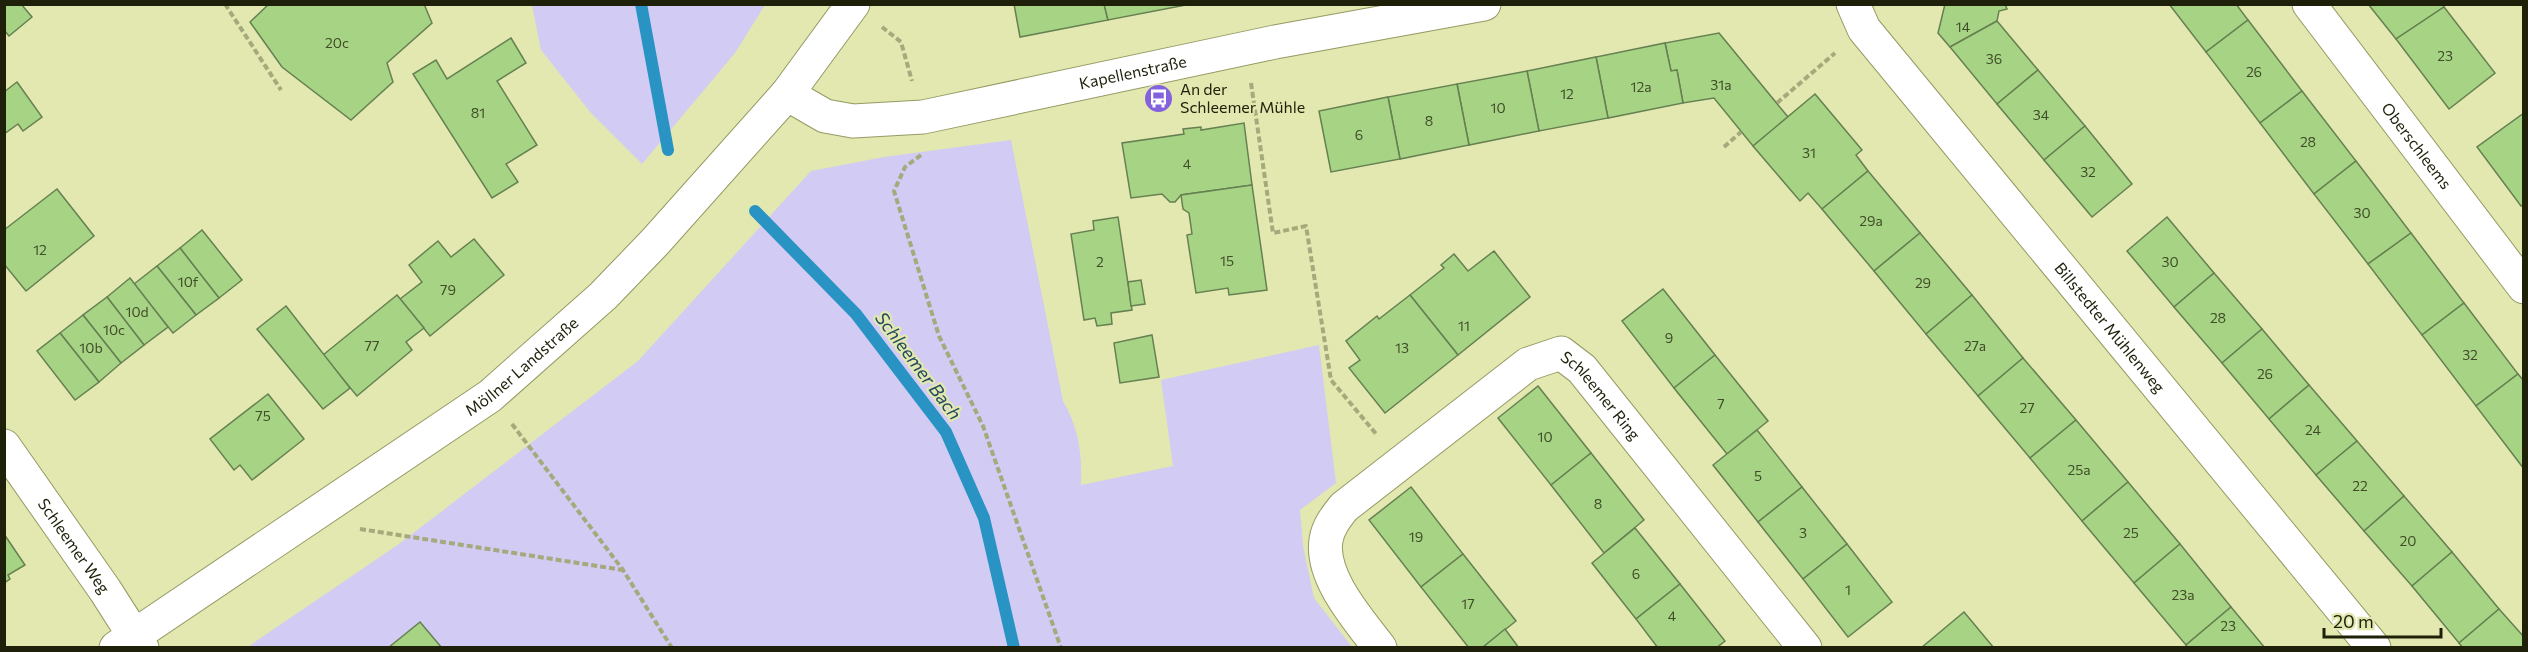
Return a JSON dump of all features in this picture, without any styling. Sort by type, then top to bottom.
[{"type":"street","name":"Kapellenstraße","points":[[788,94],[825,116],[853,121],[923,117],[1246,48],[1484,4]]},
{"type":"street","name":"Billstedter Mühlenweg","points":[[1853,4],[1864,29],[2374,648]]},
{"type":"street","name":"Oberschleems","points":[[2309,4],[2523,287]]},
{"type":"street","name":"Möllner Landstraße","points":[[130,643],[305,520],[490,396],[603,296],[692,202],[788,94],[866,14]]},
{"type":"street","name":"Schleemer Ring","points":[[1380,648],[1348,607],[1332,576],[1326,555],[1326,538],[1333,521],[1344,507],[1528,364],[1561,353],[1582,369],[1805,648]]},
{"type":"street","name":"Schleemer Weg","points":[[4,446],[105,590],[130,643]]},
{"type":"path","points":[[225,4],[281,90]]},
{"type":"path","points":[[866,14],[901,42],[916,92]]},
{"type":"path","points":[[1246,48],[1273,233],[1306,226],[1331,380],[1401,464]]},
{"type":"path","points":[[1777,102],[1821,65]]},
{"type":"path","points":[[1724,147],[1742,132]]},
{"type":"path","points":[[929,149],[905,167],[894,191],[939,336],[983,426],[1061,648]]},
{"type":"path","points":[[490,396],[623,570],[672,648]]},
{"type":"path","points":[[305,520],[623,570]]},
{"type":"shaded area","points":[[532,4],[765,5],[735,53],[642,164],[591,113],[541,50]]},
{"type":"shaded area","points":[[1011,140],[1063,401],[1073,421],[1078,442],[1081,485],[1173,466],[1161,380],[1319,345],[1336,483],[1300,510],[1303,546],[1314,598],[1352,647],[246,648],[399,544],[638,361],[811,171],[884,157]]},
{"type":"building","points":[[4,4],[21,4],[32,17],[9,36],[4,30]]},
{"type":"building","points":[[269,4],[424,4],[432,23],[387,63],[393,82],[351,120],[282,67],[250,22]]},
{"type":"building","points":[[1014,4],[1104,4],[1108,20],[1020,37]]},
{"type":"building","points":[[1104,4],[1191,4],[1108,20]]},
{"type":"building","points":[[1945,4],[2005,4],[2007,9],[1999,11],[1997,21],[1950,47],[1938,33]]},
{"type":"building","points":[[2169,4],[2236,4],[2248,20],[2206,52]]},
{"type":"building","points":[[2368,4],[2442,4],[2444,7],[2396,39]]},
{"type":"building","points":[[2444,7],[2495,73],[2449,109],[2396,39]]},
{"type":"building","points":[[2248,20],[2302,91],[2260,123],[2206,52]]},
{"type":"building","points":[[1997,21],[2038,70],[1997,104],[1950,47]]},
{"type":"building","points":[[1719,33],[1788,117],[1753,146],[1714,98],[1683,103],[1677,70],[1671,71],[1665,43]]},
{"type":"building","points":[[511,38],[526,63],[497,81],[537,145],[506,164],[518,182],[492,198],[413,74],[436,60],[447,79]]},
{"type":"building","points":[[1665,43],[1671,71],[1677,70],[1683,103],[1608,118],[1596,57]]},
{"type":"building","points":[[1596,57],[1608,118],[1539,131],[1527,71]]},
{"type":"building","points":[[2038,70],[2085,126],[2044,160],[1997,104]]},
{"type":"building","points":[[1527,71],[1539,131],[1469,145],[1457,84]]},
{"type":"building","points":[[17,82],[42,117],[23,131],[18,124],[4,134],[4,92]]},
{"type":"building","points":[[1457,84],[1469,145],[1400,159],[1388,97]]},
{"type":"building","points":[[2302,91],[2356,161],[2314,194],[2260,123]]},
{"type":"building","points":[[1815,94],[1862,150],[1856,155],[1868,171],[1822,209],[1808,193],[1800,201],[1753,146]]},
{"type":"building","points":[[1388,97],[1400,159],[1331,172],[1319,111]]},
{"type":"building","points":[[2524,113],[2524,204],[2521,206],[2477,147]]},
{"type":"building","points":[[1244,123],[1252,185],[1181,195],[1175,202],[1170,202],[1162,194],[1131,198],[1122,143],[1184,134],[1183,129],[1201,127],[1201,130]]},
{"type":"building","points":[[2085,126],[2132,184],[2092,217],[2044,160]]},
{"type":"building","points":[[2356,161],[2411,233],[2368,264],[2314,194]]},
{"type":"building","points":[[1868,171],[1920,233],[1874,271],[1822,209]]},
{"type":"building","points":[[1252,185],[1267,290],[1229,295],[1228,288],[1196,293],[1187,235],[1192,234],[1189,213],[1183,209],[1181,195]]},
{"type":"building","points":[[57,189],[94,236],[26,291],[4,264],[4,230]]},
{"type":"building","points":[[1118,217],[1132,310],[1111,313],[1112,324],[1097,326],[1095,318],[1084,320],[1071,234],[1094,230],[1093,221]]},
{"type":"building","points":[[2167,217],[2214,273],[2174,307],[2127,251]]},
{"type":"building","points":[[202,230],[242,280],[219,298],[180,248]]},
{"type":"building","points":[[1920,233],[1972,295],[1926,334],[1874,271]]},
{"type":"building","points":[[2411,233],[2464,303],[2422,335],[2368,264]]},
{"type":"building","points":[[474,239],[504,275],[430,336],[400,299],[422,282],[409,265],[438,241],[451,257]]},
{"type":"building","points":[[180,248],[219,298],[196,315],[157,266]]},
{"type":"building","points":[[1494,251],[1530,297],[1458,355],[1410,295],[1444,268],[1441,265],[1454,254],[1468,271]]},
{"type":"building","points":[[157,266],[196,315],[173,333],[134,284]]},
{"type":"building","points":[[2214,273],[2262,329],[2222,363],[2174,307]]},
{"type":"building","points":[[130,278],[168,327],[144,345],[107,297]]},
{"type":"building","points":[[1141,280],[1145,304],[1131,306],[1128,282]]},
{"type":"building","points":[[1663,289],[1715,355],[1674,388],[1622,321]]},
{"type":"building","points":[[397,295],[424,328],[406,342],[412,350],[357,396],[323,355]]},
{"type":"building","points":[[1410,295],[1458,355],[1385,413],[1349,368],[1360,360],[1346,341],[1377,316],[1379,319]]},
{"type":"building","points":[[1972,295],[2023,358],[1978,396],[1926,334]]},
{"type":"building","points":[[107,297],[144,345],[121,363],[83,315]]},
{"type":"building","points":[[2464,303],[2518,374],[2476,406],[2422,335]]},
{"type":"building","points":[[286,306],[350,388],[323,409],[257,329]]},
{"type":"building","points":[[83,315],[121,363],[99,382],[60,333]]},
{"type":"building","points":[[2262,329],[2309,385],[2269,419],[2222,363]]},
{"type":"building","points":[[60,333],[99,382],[75,400],[37,351]]},
{"type":"building","points":[[1152,335],[1159,377],[1120,383],[1114,343]]},
{"type":"building","points":[[1715,355],[1768,421],[1727,454],[1674,388]]},
{"type":"building","points":[[2023,358],[2076,420],[2030,458],[1978,396]]},
{"type":"building","points":[[2518,374],[2524,381],[2524,469],[2476,406]]},
{"type":"building","points":[[2309,385],[2357,441],[2316,475],[2269,419]]},
{"type":"building","points":[[1538,386],[1591,453],[1551,485],[1498,418]]},
{"type":"building","points":[[268,394],[304,439],[252,480],[240,465],[234,470],[210,439]]},
{"type":"building","points":[[2076,420],[2128,482],[2082,521],[2030,458]]},
{"type":"building","points":[[1757,430],[1802,487],[1758,522],[1713,465]]},
{"type":"building","points":[[2357,441],[2404,496],[2364,531],[2316,475]]},
{"type":"building","points":[[1591,453],[1644,520],[1604,553],[1551,485]]},
{"type":"building","points":[[2128,482],[2180,544],[2134,583],[2082,521]]},
{"type":"building","points":[[1411,487],[1463,554],[1421,587],[1369,520]]},
{"type":"building","points":[[1802,487],[1847,544],[1803,579],[1758,522]]},
{"type":"building","points":[[2404,496],[2452,552],[2412,586],[2364,531]]},
{"type":"building","points":[[1635,528],[1680,584],[1636,619],[1592,563]]},
{"type":"building","points":[[4,534],[25,565],[8,575],[10,579],[4,583]]},
{"type":"building","points":[[1847,544],[1892,602],[1848,637],[1803,579]]},
{"type":"building","points":[[2180,544],[2231,607],[2186,645],[2134,583]]},
{"type":"building","points":[[2452,552],[2499,609],[2459,643],[2412,586]]},
{"type":"building","points":[[1463,554],[1516,621],[1482,648],[1469,648],[1421,587]]},
{"type":"building","points":[[1680,584],[1725,641],[1716,648],[1658,648],[1636,619]]},
{"type":"building","points":[[2231,607],[2265,648],[2188,648],[2186,645]]},
{"type":"building","points":[[2499,609],[2524,637],[2524,648],[2463,648],[2459,643]]},
{"type":"building","points":[[1964,612],[1994,648],[1921,648]]},
{"type":"building","points":[[420,622],[442,648],[388,648]]},
{"type":"building","points":[[1505,629],[1519,648],[1482,648]]},
{"type":"waterway","name":"Schleemer Bach","points":[[641,4],[668,150]]},
{"type":"waterway","name":"Schleemer Bach","points":[[755,211],[856,314],[946,432],[984,518],[1014,648]]},
{"type":"place","name":"An der Schleemer Mühle","points":[[1159,98]]}]
